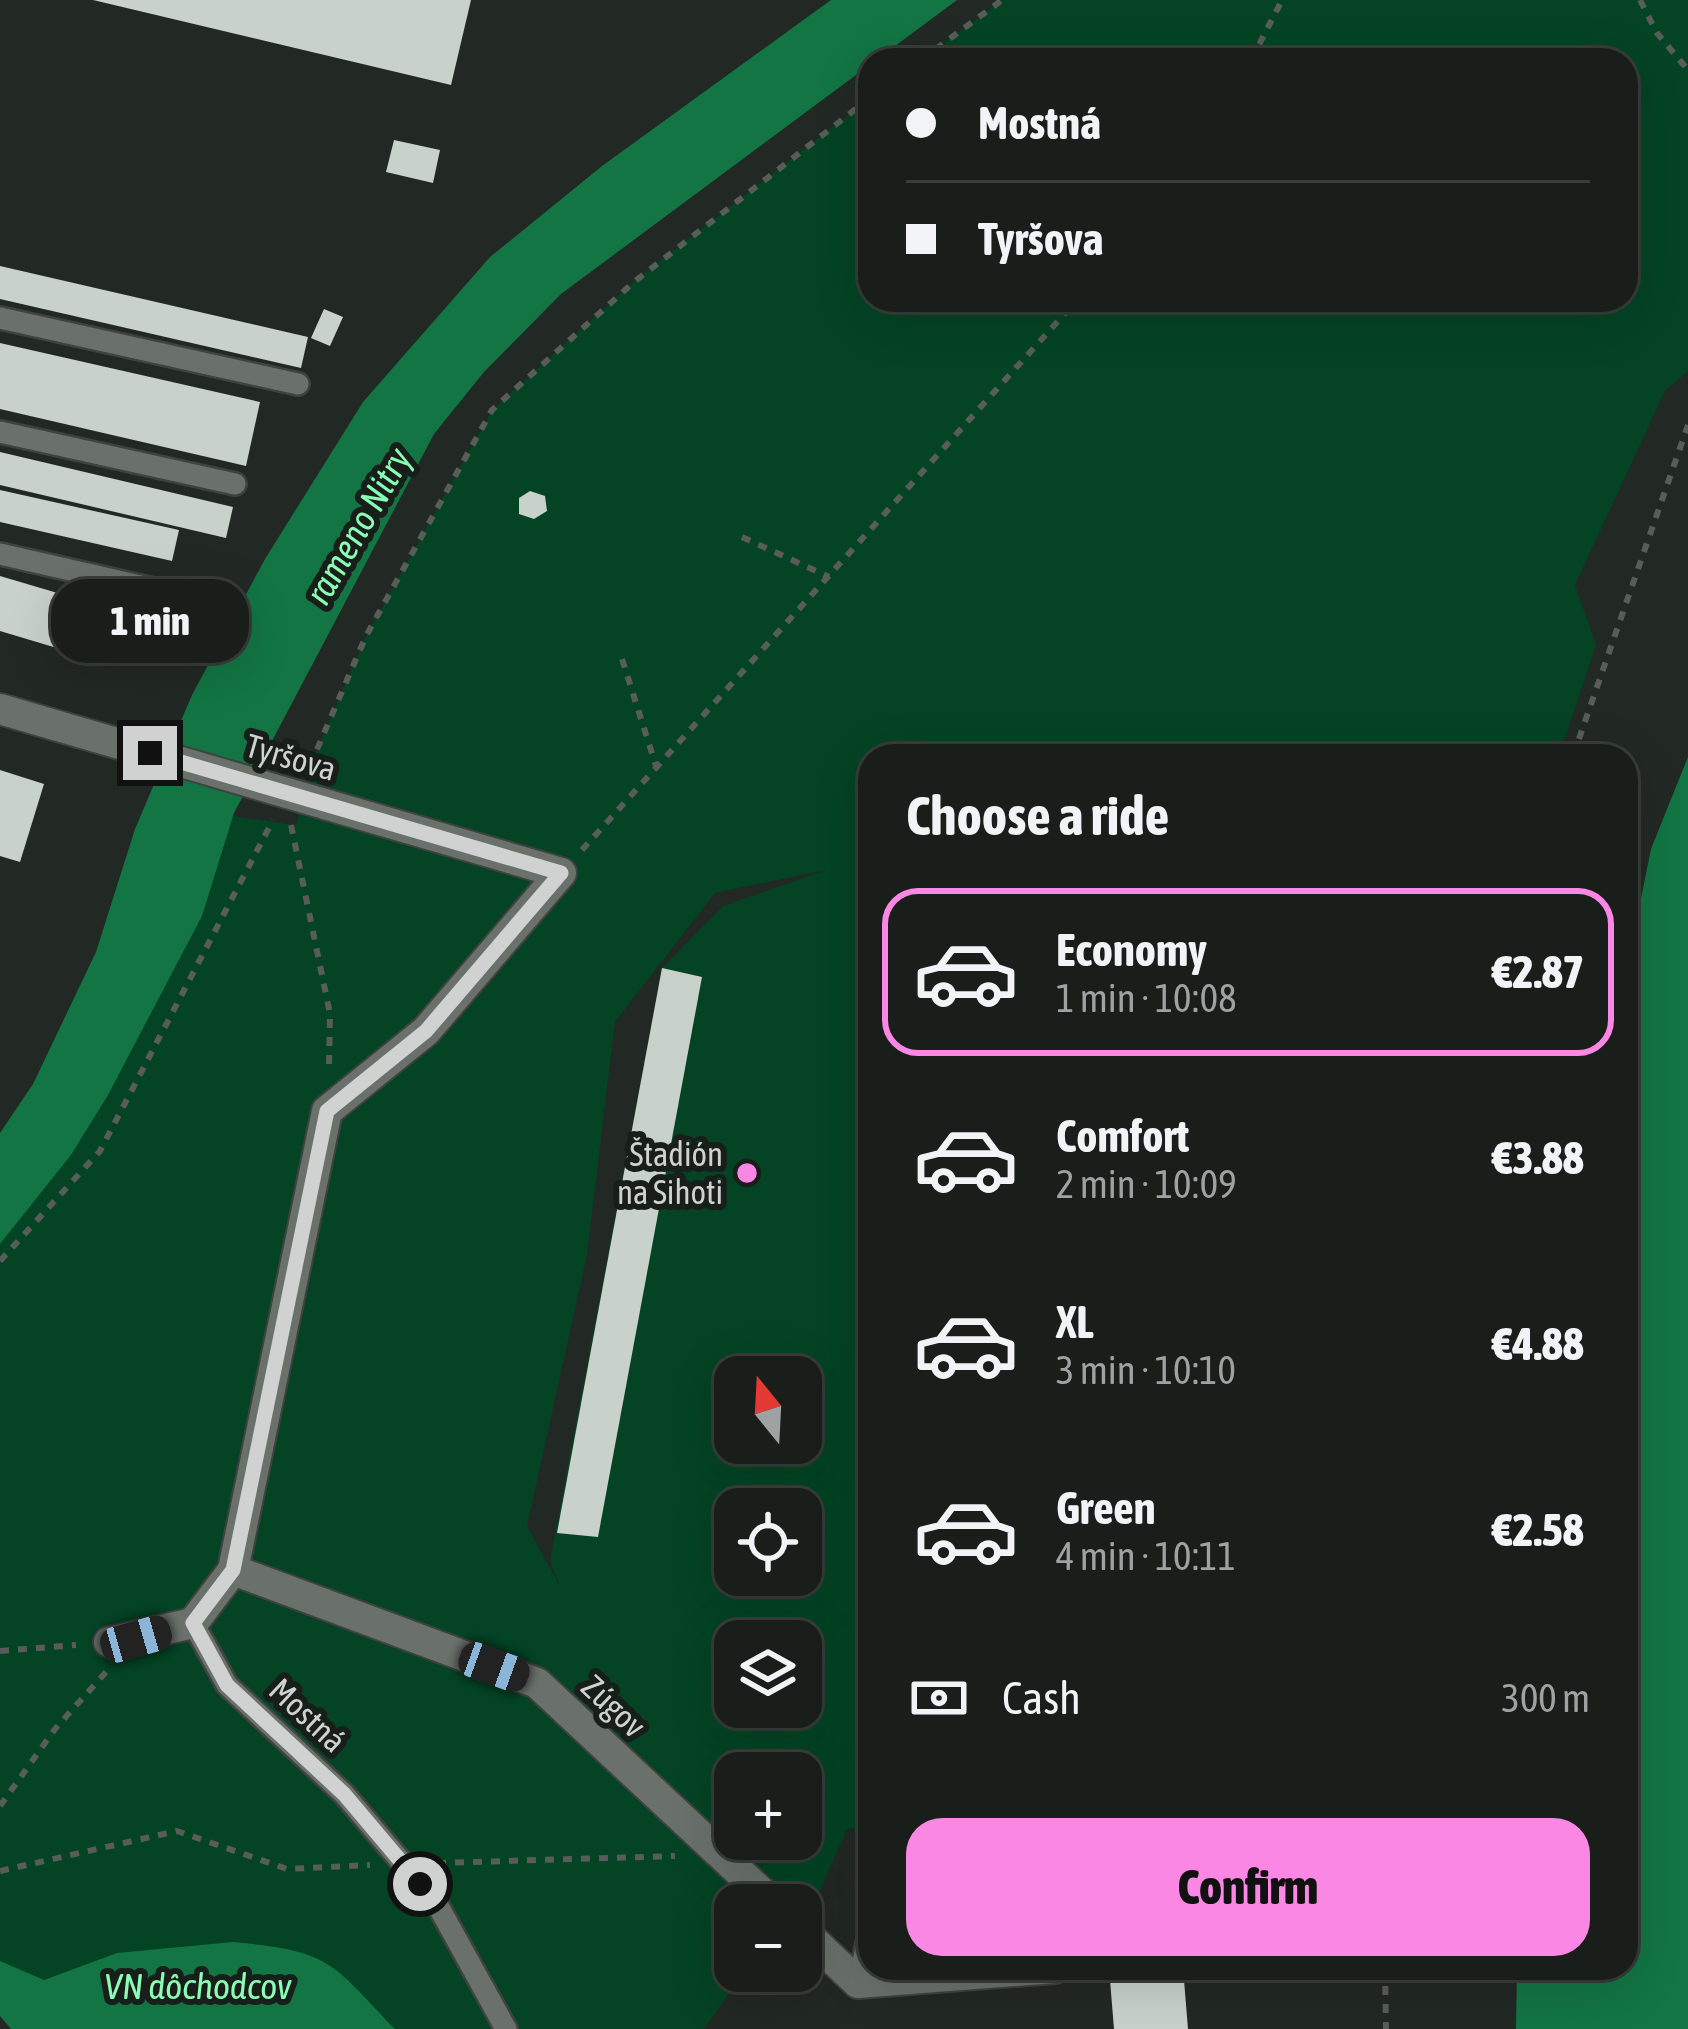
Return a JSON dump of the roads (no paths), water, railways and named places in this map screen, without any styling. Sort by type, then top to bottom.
[{"type":"street","name":"Tyršova","points":[[0,709],[561,873],[426,1031],[327,1111],[233,1570]]},
{"type":"street","points":[[123,1640],[193,1623],[233,1570]]},
{"type":"street","name":"Zúgov","points":[[233,1570],[537,1683],[752,1884]]},
{"type":"street","points":[[822,1949],[858,1983],[897,1980]]},
{"type":"lane","points":[[0,318],[298,384]]},
{"type":"lane","points":[[0,432],[235,484]]},
{"type":"lane","points":[[0,554],[184,596]]},
{"type":"lane","name":"Mostná","points":[[193,1623],[227,1685],[344,1794],[437,1904],[506,2029]]},
{"type":"water","name":"rameno Nitry","points":[[831,0],[957,0],[892,48],[858,48],[858,74],[561,294],[484,372],[434,434],[234,813],[202,916],[108,1095],[71,1155],[0,1244],[0,1133],[33,1084],[96,952],[135,829],[192,695],[265,559],[363,402],[490,257],[602,166]]},
{"type":"water","points":[[1688,757],[1688,2029],[1516,2029],[1517,1980],[1638,1980],[1638,913],[1651,849]]},
{"type":"water","name":"VN dôchodcov","points":[[233,1942],[291,1950],[326,1963],[395,2029],[11,2029],[0,2016],[0,1961],[44,1980],[117,1953]]},
{"type":"place","name":"Štadión na Sihoti","points":[[747,1173]]}]
